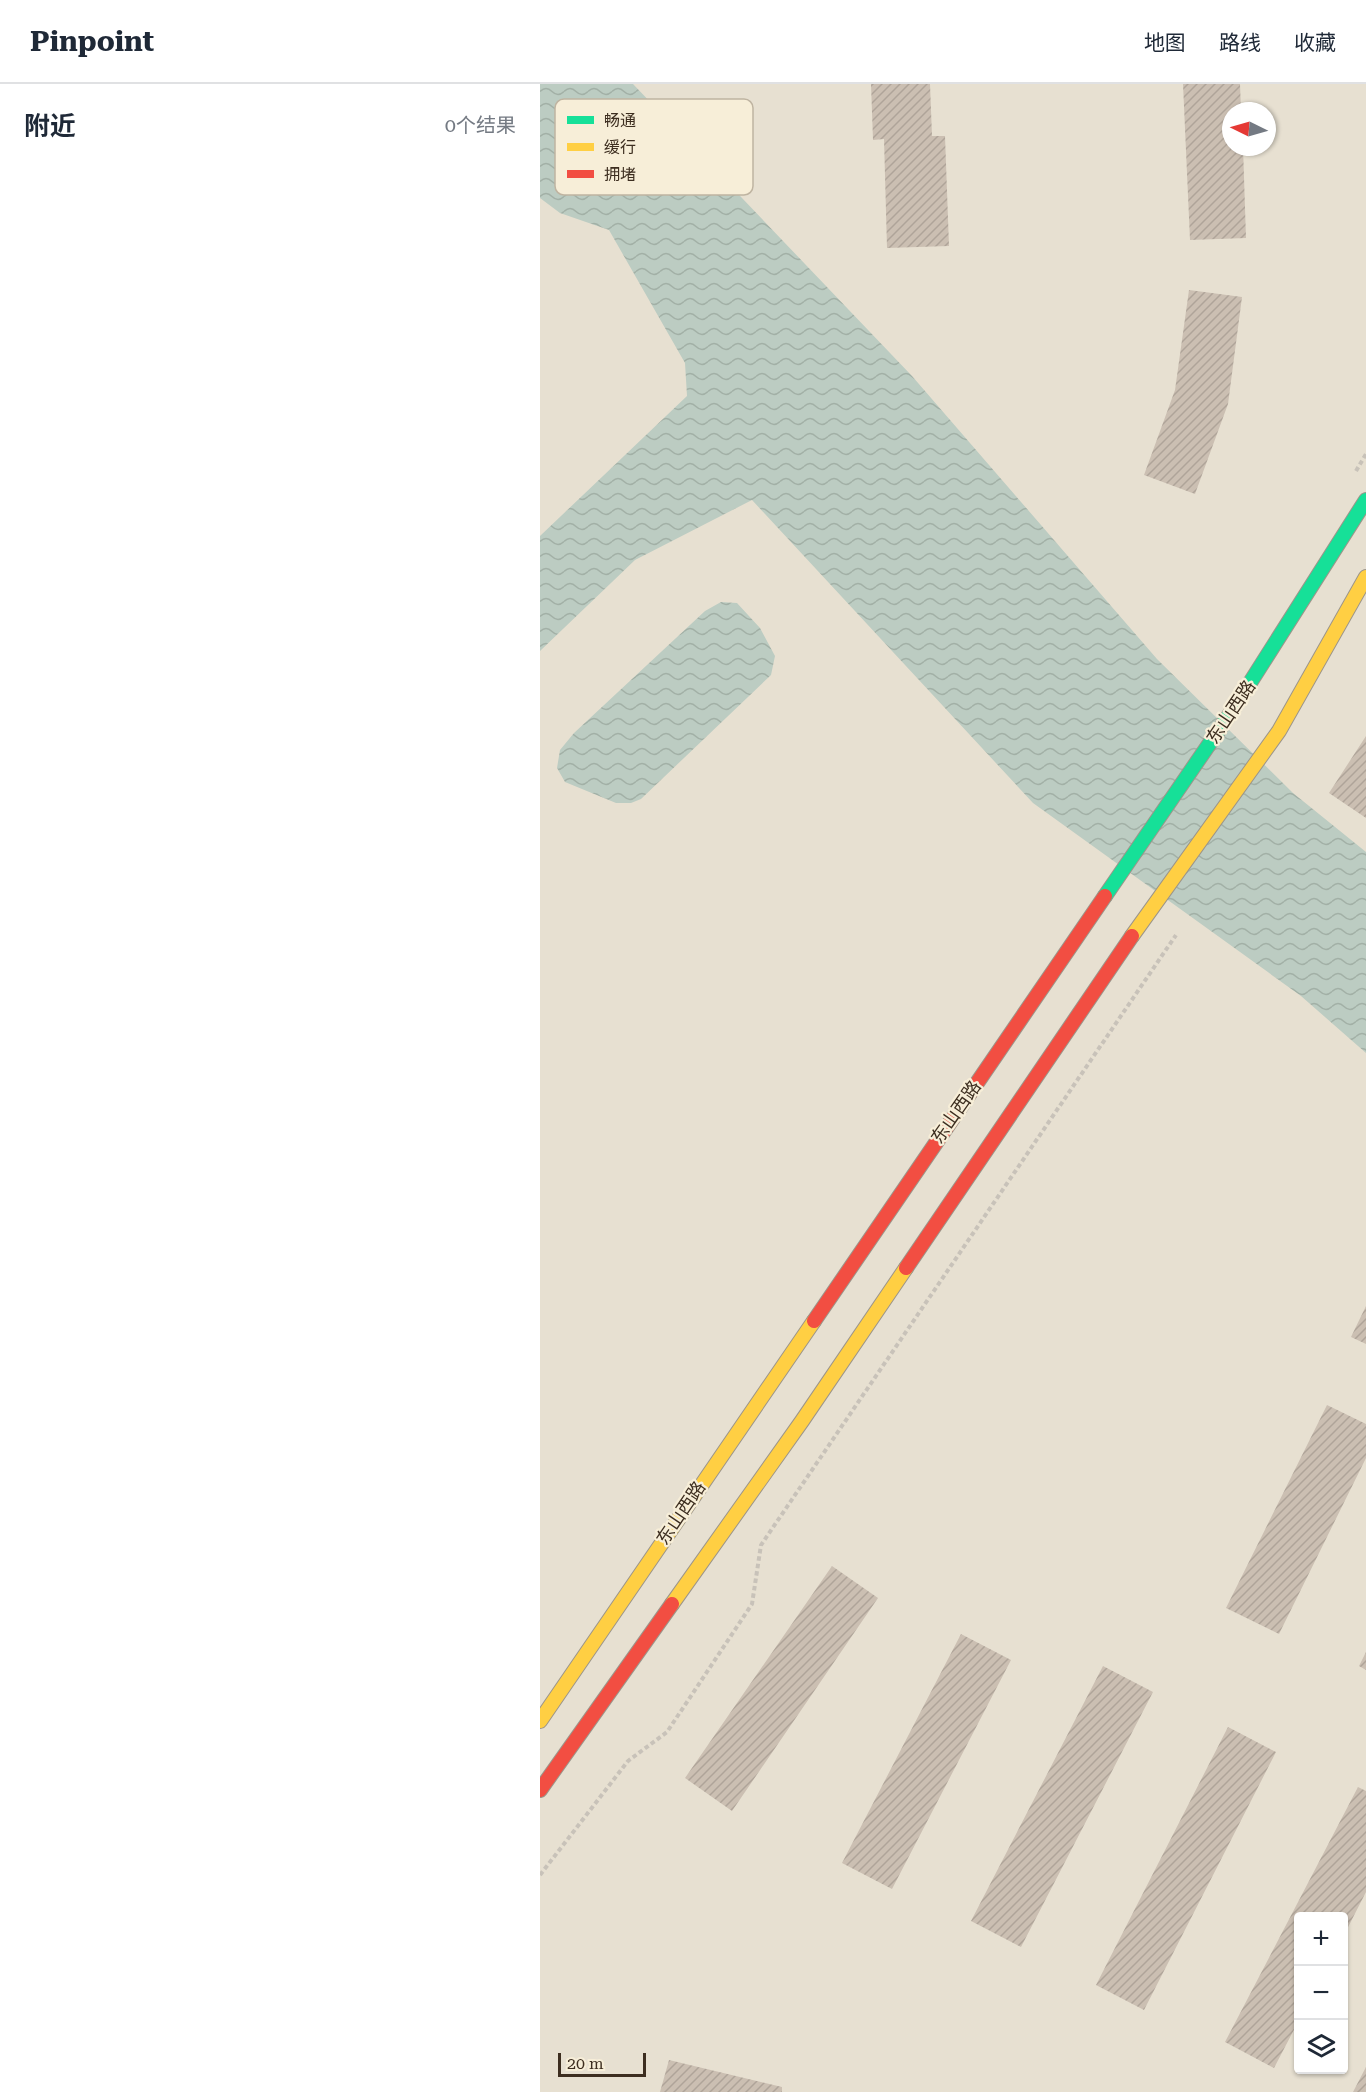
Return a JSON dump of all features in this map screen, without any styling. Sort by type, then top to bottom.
[{"type":"main road","name":"东山西路","points":[[540,1721],[1234,708],[1366,501]]},
{"type":"main road","points":[[540,1790],[802,1421],[1149,910],[1279,731],[1366,577]]},
{"type":"path","points":[[540,1875],[628,1761],[668,1732],[752,1604],[761,1545],[1176,935]]},
{"type":"water","points":[[540,84],[633,84],[647,99],[555,99],[555,195],[739,195],[912,376],[1157,659],[1293,793],[1366,852],[1366,1053],[1301,996],[1033,803],[752,500],[635,560],[540,651],[540,536],[687,396],[685,363],[609,230],[560,213],[540,198]]},
{"type":"water","points":[[721,602],[737,603],[760,628],[775,656],[771,675],[641,799],[631,803],[616,803],[565,782],[557,768],[560,750],[574,733],[705,611]]},
{"type":"building","points":[[871,84],[930,84],[932,136],[945,136],[949,246],[887,248],[884,139],[873,140]]},
{"type":"building","points":[[1183,84],[1240,84],[1241,102],[1222,102],[1222,156],[1243,156],[1246,238],[1190,240]]},
{"type":"building","points":[[1189,290],[1242,297],[1228,404],[1195,494],[1144,475],[1175,390]]},
{"type":"building","points":[[1366,736],[1366,818],[1329,793]]},
{"type":"building","points":[[1366,1306],[1366,1344],[1351,1337]]},
{"type":"building","points":[[1327,1405],[1366,1424],[1366,1458],[1279,1634],[1226,1608]]},
{"type":"building","points":[[832,1566],[878,1598],[732,1811],[685,1778]]},
{"type":"building","points":[[961,1634],[1011,1660],[892,1889],[842,1863]]},
{"type":"building","points":[[1366,1652],[1366,1670],[1359,1666]]},
{"type":"building","points":[[1103,1666],[1153,1692],[1021,1947],[971,1921]]},
{"type":"building","points":[[1228,1727],[1276,1752],[1144,2010],[1096,1985]]},
{"type":"building","points":[[1358,1787],[1366,1791],[1366,1892],[1348,1927],[1348,1912],[1294,1912],[1294,2030],[1274,2068],[1225,2042]]},
{"type":"building","points":[[669,2060],[782,2087],[782,2092],[660,2092]]},
{"type":"building","points":[[1366,2067],[1366,2092],[1353,2092]]},
{"type":"traffic: fast","points":[[1105,896],[1234,708],[1366,500]]},
{"type":"traffic: slow","points":[[1132,936],[1279,731],[1366,577]]},
{"type":"traffic: slow","points":[[672,1604],[802,1421],[906,1268]]},
{"type":"traffic: slow","points":[[540,1721],[814,1321]]},
{"type":"traffic: jam","points":[[814,1321],[1105,896]]},
{"type":"traffic: jam","points":[[906,1268],[1132,936]]},
{"type":"traffic: jam","points":[[540,1790],[672,1604]]}]
